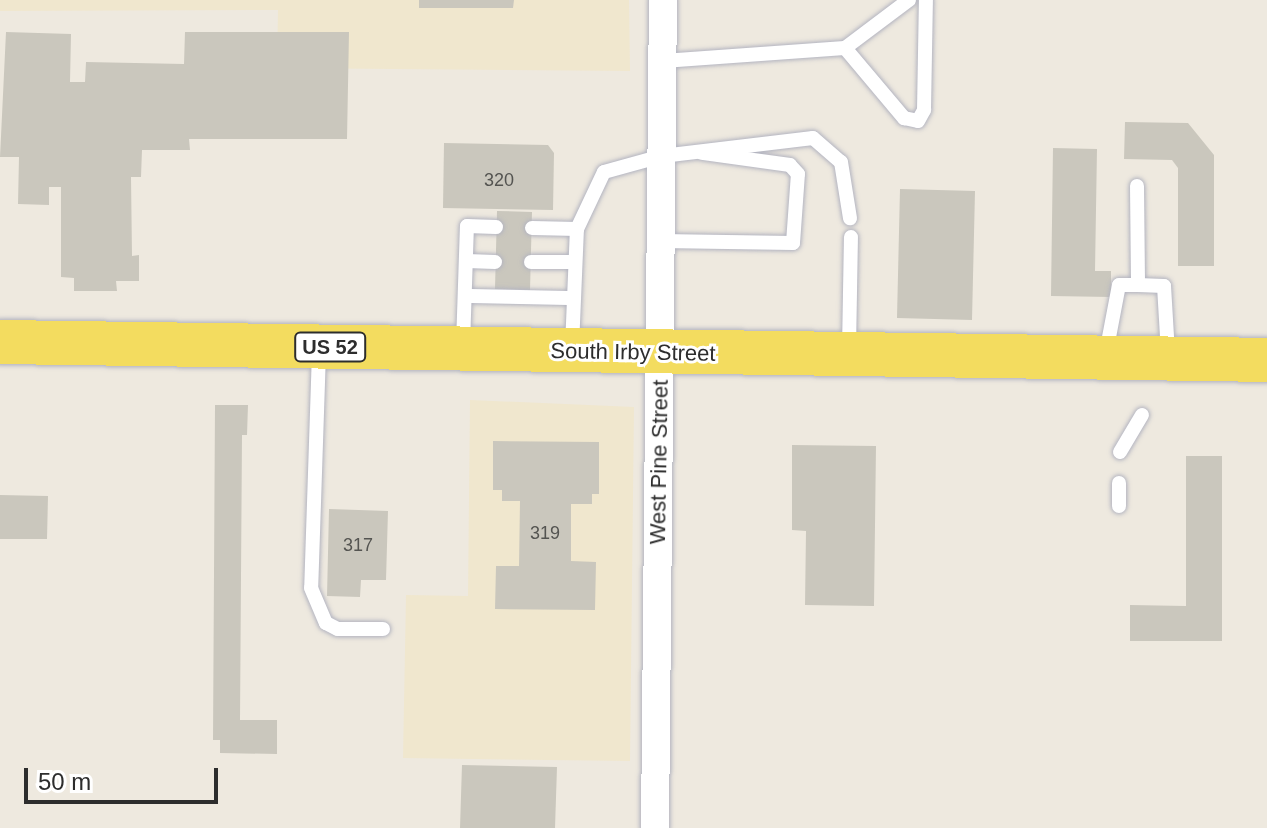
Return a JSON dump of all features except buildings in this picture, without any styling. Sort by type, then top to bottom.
[{"type":"main road","name":"South Irby Street","points":[[0,342],[1267,360]]},
{"type":"street","name":"West Pine Street","points":[[655,828],[663,0]]},
{"type":"lane","points":[[663,61],[845,48],[909,0]]},
{"type":"lane","points":[[845,48],[904,118],[918,121],[925,96],[926,0]]},
{"type":"lane","points":[[572,352],[577,229],[604,172],[662,156],[813,138],[841,162],[850,218]]},
{"type":"lane","points":[[661,241],[793,243],[798,174],[790,165],[694,151]]},
{"type":"lane","points":[[1137,186],[1138,285]]},
{"type":"lane","points":[[463,349],[467,226],[496,227]]},
{"type":"lane","points":[[532,228],[577,229]]},
{"type":"lane","points":[[849,354],[851,237]]},
{"type":"lane","points":[[467,261],[495,262]]},
{"type":"lane","points":[[531,262],[574,262]]},
{"type":"lane","points":[[1105,357],[1119,285],[1138,285],[1164,286],[1169,359]]},
{"type":"lane","points":[[466,296],[573,298]]},
{"type":"lane","points":[[319,347],[311,588],[326,623],[338,629],[383,629]]},
{"type":"lane","points":[[1120,452],[1142,415]]},
{"type":"lane","points":[[1119,483],[1119,506]]},
{"type":"shaded area","points":[[0,0],[629,0],[630,71],[277,68],[278,10],[0,11]]},
{"type":"shaded area","points":[[470,400],[634,407],[630,761],[403,758],[406,595],[468,596]]}]
